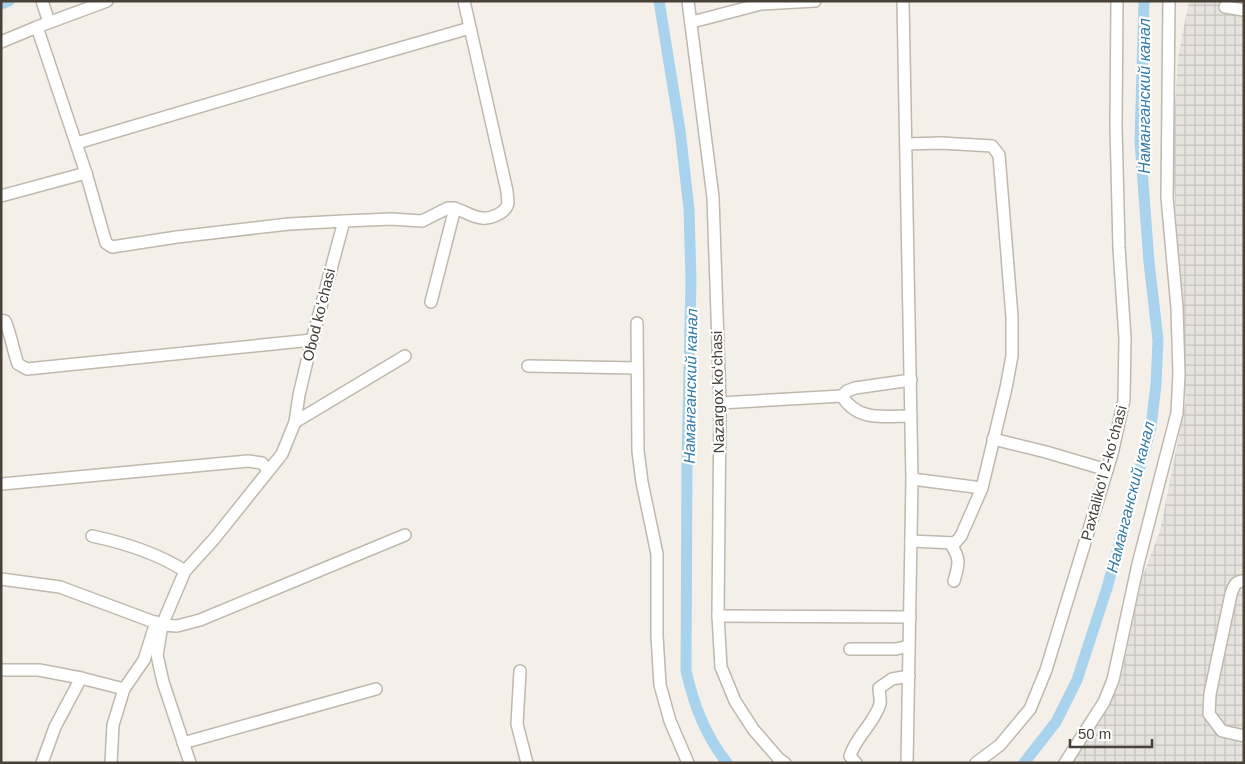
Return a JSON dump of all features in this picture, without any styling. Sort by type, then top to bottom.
[{"type":"street","points":[[42,1],[49,22]]},
{"type":"street","points":[[1,42],[107,1]]},
{"type":"street","points":[[37,27],[77,143],[106,243],[112,247],[280,225],[392,219],[422,221],[448,208],[455,208],[482,218],[498,214],[504,210],[508,203],[507,191],[464,1]]},
{"type":"street","name":"Nazargox koʻchasi","points":[[688,1],[713,197],[720,403],[718,616],[721,667],[735,701],[753,729],[781,761]]},
{"type":"street","points":[[692,22],[761,4],[815,1]]},
{"type":"street","points":[[903,1],[912,478],[907,763]]},
{"type":"street","name":"Paxtalikoʻl 2-koʻchasi","points":[[976,763],[1000,745],[1030,709],[1046,670],[1108,470],[1124,400],[1125,338],[1119,248],[1116,126],[1117,1]]},
{"type":"street","points":[[1065,763],[1104,702],[1113,680],[1138,564],[1177,413],[1179,374],[1177,308],[1167,197],[1169,1]]},
{"type":"street","points":[[1225,7],[1244,10]]},
{"type":"street","points":[[77,143],[470,28]]},
{"type":"street","points":[[906,144],[940,143],[992,146],[999,154],[1012,316],[1012,356],[1006,388],[982,488],[961,536],[955,543],[911,541]]},
{"type":"street","points":[[1,196],[86,173]]},
{"type":"street","points":[[431,302],[455,208]]},
{"type":"street","name":"Obod koʻchasi","points":[[190,763],[156,655],[159,623],[185,572],[282,454],[295,422],[312,340],[344,221]]},
{"type":"street","points":[[1,320],[5,321],[9,330],[13,351],[18,364],[27,369],[312,340]]},
{"type":"street","points":[[637,324],[638,451],[642,482],[657,554],[657,636],[660,685],[670,722],[688,763]]},
{"type":"street","points":[[295,422],[405,356]]},
{"type":"street","points":[[528,366],[637,368]]},
{"type":"street","points":[[842,396],[847,390],[855,388],[911,380]]},
{"type":"street","points":[[720,403],[842,396],[861,414],[868,417],[911,416]]},
{"type":"street","points":[[993,439],[1108,470]]},
{"type":"street","points":[[2,484],[248,461],[262,463],[268,470]]},
{"type":"street","points":[[912,478],[982,488]]},
{"type":"street","points":[[1,579],[60,587],[159,623],[176,626],[200,620],[405,535]]},
{"type":"street","points":[[92,536],[113,540],[166,559],[185,572]]},
{"type":"street","points":[[950,543],[958,555],[959,565],[954,581]]},
{"type":"street","points":[[1244,581],[1239,581],[1234,585],[1210,694],[1209,714],[1222,731],[1244,736]]},
{"type":"street","points":[[718,616],[910,617]]},
{"type":"street","points":[[111,763],[114,726],[124,689],[144,660],[159,623]]},
{"type":"street","points":[[850,650],[896,650],[909,646]]},
{"type":"street","points":[[1,670],[39,670],[124,689]]},
{"type":"street","points":[[520,671],[517,724],[527,763]]},
{"type":"street","points":[[856,763],[850,756],[853,746],[874,716],[880,703],[879,688],[892,679],[909,676]]},
{"type":"street","points":[[42,763],[55,728],[81,678]]},
{"type":"street","points":[[183,743],[376,689]]},
{"type":"shaded area","points":[[1189,1],[1244,1],[1244,763],[1071,763],[1119,686],[1142,578],[1160,531],[1186,400],[1174,182],[1174,122],[1178,58]]},
{"type":"waterway","name":"Наманганский канал","points":[[1,4],[9,1]]},
{"type":"waterway","name":"Наманганский канал","points":[[659,1],[680,130],[689,209],[691,280],[687,462],[686,671],[706,731],[727,763]]},
{"type":"waterway","name":"Наманганский канал","points":[[1024,763],[1056,722],[1077,680],[1107,588],[1151,427],[1156,385],[1158,340],[1149,262],[1140,142],[1144,1]]}]
